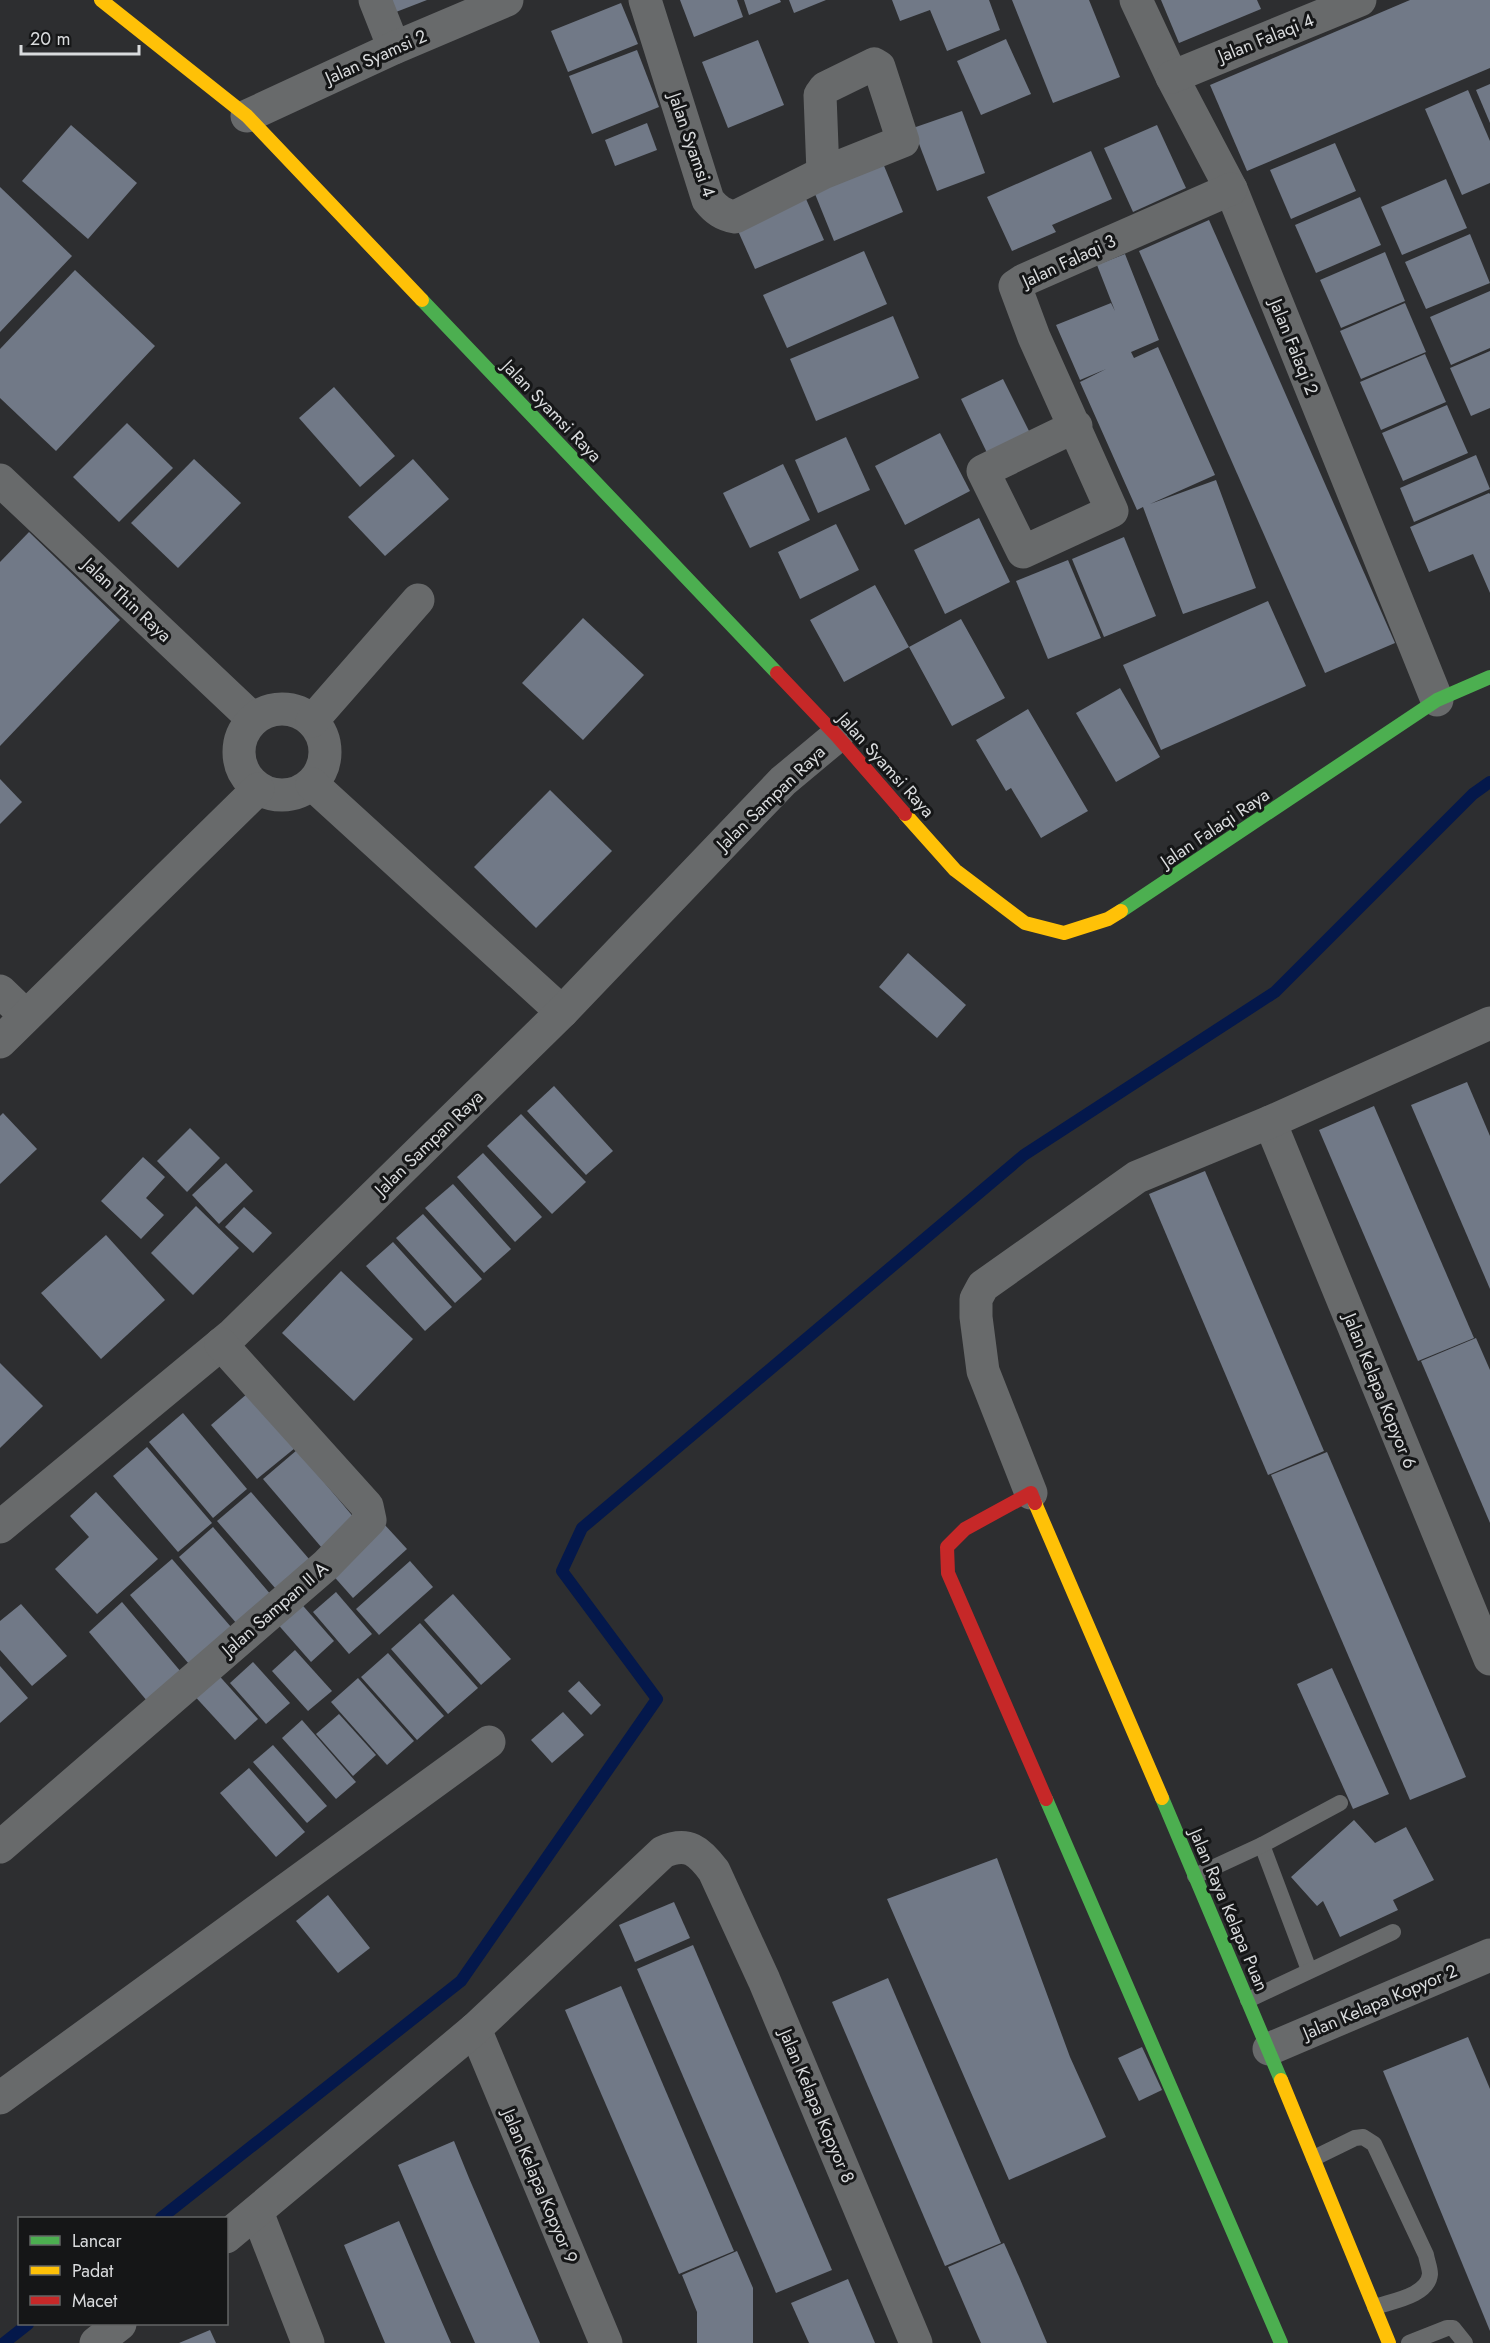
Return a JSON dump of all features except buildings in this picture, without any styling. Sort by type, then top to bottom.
[{"type":"street","name":"Jalan Syamsi Raya","points":[[101,0],[247,116],[837,736],[955,870]]},
{"type":"street","points":[[375,0],[394,48]]},
{"type":"street","name":"Jalan Syamsi 2","points":[[247,116],[394,48],[507,0]]},
{"type":"street","name":"Jalan Syamsi 4","points":[[645,0],[708,200],[714,208],[725,215],[735,217],[823,173]]},
{"type":"street","name":"Jalan Falaqi 2","points":[[1136,0],[1172,77],[1231,189],[1437,700]]},
{"type":"street","name":"Jalan Falaqi 4","points":[[1172,77],[1360,0]]},
{"type":"street","name":"Jalan Falaqi 3","points":[[1076,426],[1034,336],[1015,286],[1231,189]]},
{"type":"street","name":"Jalan Thin Raya","points":[[0,480],[253,719]]},
{"type":"street","points":[[312,721],[418,600]]},
{"type":"street","name":"Jalan Falaqi Raya","points":[[955,870],[1025,923],[1064,933],[1108,919],[1141,900],[1437,700],[1490,677]]},
{"type":"street","points":[[283,709],[298,712],[312,721],[322,736],[325,753],[321,769],[312,784],[286,795],[271,794],[258,789],[241,768],[239,742],[253,719],[267,711],[283,709]]},
{"type":"street","name":"Jalan Sampan Raya","points":[[0,1527],[222,1344],[562,1012],[783,781],[837,736]]},
{"type":"street","points":[[312,784],[562,1012]]},
{"type":"street","points":[[0,1042],[258,789]]},
{"type":"street","points":[[0,991],[26,1016]]},
{"type":"street","points":[[1281,2343],[948,1573],[947,1547],[965,1529],[1031,1493],[983,1371],[976,1299],[983,1286],[1137,1177],[1270,1122],[1490,1023]]},
{"type":"street","name":"Jalan Kelapa Kopyor 6","points":[[1270,1122],[1490,1659]]},
{"type":"street","name":"Jalan Sampan II A","points":[[0,1847],[326,1565],[370,1520],[367,1506],[222,1344]]},
{"type":"street","name":"Jalan Raya Kelapa Puan","points":[[1031,1493],[1269,2049],[1389,2343]]},
{"type":"street","points":[[2,2093],[489,1742]]},
{"type":"street","name":"Jalan Kelapa Kopyor 8","points":[[475,2030],[663,1852],[675,1847],[690,1848],[704,1857],[714,1871],[764,1980],[916,2343]]},
{"type":"street","name":"Jalan Kelapa Kopyor 2","points":[[1269,2049],[1490,1955]]},
{"type":"street","points":[[228,2235],[475,2030]]},
{"type":"street","name":"Jalan Kelapa Kopyor 9","points":[[475,2030],[606,2343]]},
{"type":"street","points":[[257,2212],[308,2343]]},
{"type":"street","points":[[96,2343],[119,2325]]},
{"type":"lane","points":[[1195,1876],[1262,1845],[1340,1803]]},
{"type":"lane","points":[[1262,1845],[1309,1970]]},
{"type":"lane","points":[[1248,2000],[1393,1932]]},
{"type":"lane","points":[[1314,2158],[1355,2138],[1363,2137],[1374,2144],[1426,2255],[1430,2275],[1424,2288],[1411,2295],[1375,2307]]},
{"type":"lane","points":[[1410,2343],[1447,2328],[1454,2328],[1465,2343]]},
{"type":"waterway","points":[[162,2217],[461,1981],[657,1699],[562,1571],[582,1528],[1024,1155],[1275,992],[1473,794],[1490,782]]},
{"type":"waterway","points":[[4,2343],[27,2325]]},
{"type":"traffic: fast","points":[[422,300],[777,673]]},
{"type":"traffic: fast","points":[[1121,911],[1437,700],[1490,677]]},
{"type":"traffic: fast","points":[[1162,1798],[1281,2080]]},
{"type":"traffic: fast","points":[[1046,1799],[1281,2343]]},
{"type":"traffic: slow","points":[[101,0],[247,116],[422,300]]},
{"type":"traffic: slow","points":[[905,814],[955,870],[1025,923],[1064,933],[1108,919],[1121,911]]},
{"type":"traffic: slow","points":[[1035,1503],[1162,1798]]},
{"type":"traffic: slow","points":[[1281,2080],[1389,2343]]},
{"type":"traffic: jam","points":[[777,673],[837,736],[905,814]]},
{"type":"traffic: jam","points":[[1035,1503],[1031,1493],[965,1529],[947,1547],[948,1573],[1046,1799]]}]
